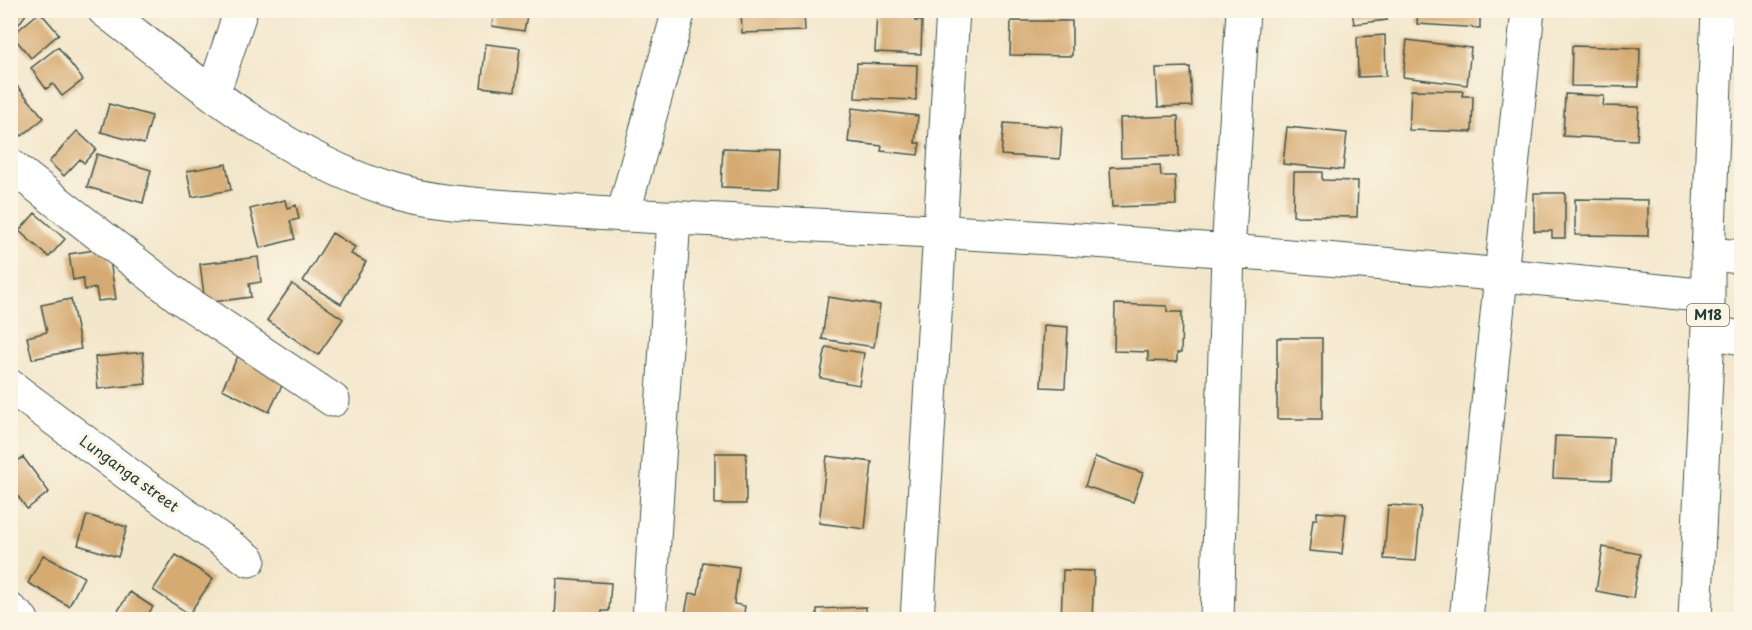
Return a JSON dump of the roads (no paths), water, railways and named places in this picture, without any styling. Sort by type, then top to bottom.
[{"type":"street","points":[[104,10],[213,94],[285,141],[333,168],[424,200],[623,215],[939,231],[1228,252],[1503,274],[1707,296]]},
{"type":"street","points":[[213,94],[241,10]]},
{"type":"street","points":[[623,215],[680,10]]},
{"type":"street","points":[[917,620],[953,10]]},
{"type":"street","points":[[1217,620],[1228,252],[1243,10]]},
{"type":"street","points":[[1466,620],[1471,553],[1503,274],[1528,10]]},
{"type":"street","name":"M18","points":[[1695,620],[1708,332],[1708,254],[1718,10]]},
{"type":"street","points":[[10,165],[182,299],[333,400]]},
{"type":"street","points":[[649,620],[674,217]]},
{"type":"street","points":[[1708,254],[1742,257]]},
{"type":"street","points":[[1708,332],[1742,338]]},
{"type":"street","name":"Lunganga street","points":[[10,386],[249,560]]},
{"type":"street","points":[[10,610],[22,620]]}]
